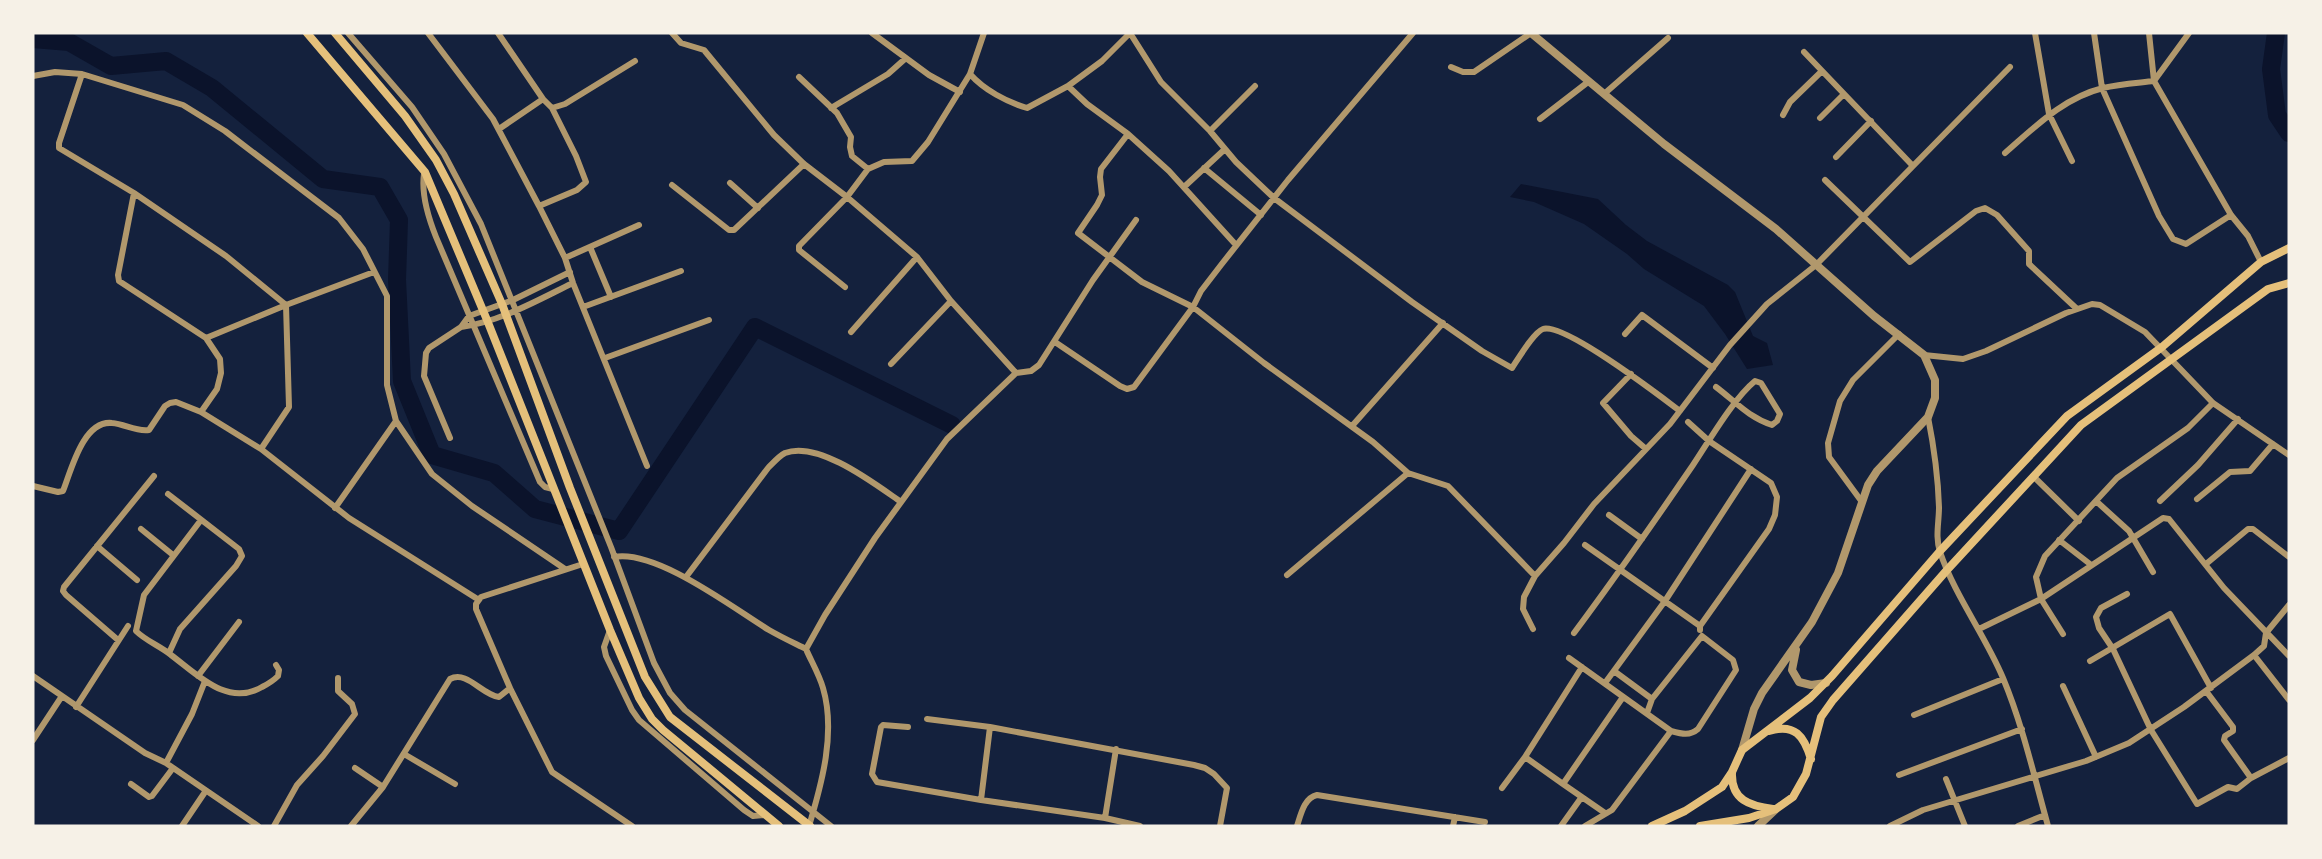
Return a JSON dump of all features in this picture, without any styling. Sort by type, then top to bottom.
[{"type":"main road","points":[[308,33],[424,172],[487,320],[583,564],[639,698],[652,719],[779,826]]},
{"type":"main road","points":[[335,33],[405,116],[436,160],[454,194],[505,314],[570,488],[645,677],[670,717],[810,826]]},
{"type":"main road","points":[[1652,826],[1685,811],[1722,786],[1732,772],[1742,750],[1826,683],[1940,551],[2067,416],[2162,347],[2260,262],[2288,249]]},
{"type":"main road","points":[[1700,826],[1739,821],[1776,809],[1792,797],[1806,774],[1821,717],[1833,700],[1947,570],[2081,425],[2268,289],[2289,283]]},
{"type":"main road","points":[[554,491],[570,488]]},
{"type":"main road","points":[[1766,731],[1786,729],[1795,732],[1806,743],[1811,759]]},
{"type":"main road","points":[[1732,772],[1731,784],[1744,801],[1759,807],[1776,809]]},
{"type":"street","points":[[348,33],[412,107],[444,154],[481,224],[513,300],[654,663],[670,693],[693,717],[831,826]]},
{"type":"street","points":[[428,33],[499,129],[539,206],[565,258],[647,466]]},
{"type":"street","points":[[498,33],[543,99],[552,108],[586,182],[577,190],[539,206]]},
{"type":"street","points":[[672,33],[681,42],[704,50],[774,135],[804,164],[847,197],[917,257],[951,301],[1016,373]]},
{"type":"street","points":[[872,33],[929,75],[960,92]]},
{"type":"street","points":[[845,287],[799,250],[799,246],[847,197],[868,169],[884,162],[912,161],[928,142],[960,92],[970,74],[984,33]]},
{"type":"street","points":[[970,74],[977,82],[1013,104],[1027,108],[1068,86],[1102,61],[1130,33],[1161,82],[1274,198],[1412,302],[1482,351],[1512,368],[1539,331],[1547,328],[1557,330],[1631,374],[1680,411]]},
{"type":"street","points":[[1055,342],[1127,389],[1134,387],[1236,245],[1413,33]]},
{"type":"street","points":[[1451,67],[1463,72],[1474,72],[1531,33],[1664,144],[1776,229],[1874,316],[1924,355],[1935,380],[1935,398],[1928,417],[1877,471],[1868,485],[1838,573],[1812,622],[1762,693],[1754,709],[1742,750]]},
{"type":"street","points":[[2035,33],[2049,114],[2072,161]]},
{"type":"street","points":[[2094,33],[2102,88],[2159,216],[2173,239],[2186,244],[2231,215]]},
{"type":"street","points":[[2149,33],[2154,81],[2231,215],[2248,236],[2260,262]]},
{"type":"street","points":[[2005,153],[2049,114],[2066,103],[2102,88],[2154,81],[2188,33]]},
{"type":"street","points":[[1604,94],[1668,38]]},
{"type":"street","points":[[1804,52],[1912,165]]},
{"type":"street","points":[[831,108],[888,74],[906,58]]},
{"type":"street","points":[[552,108],[565,104],[635,61]]},
{"type":"street","points":[[1533,629],[1523,609],[1524,597],[1535,576],[1594,504],[1680,411],[1730,345],[1767,304],[1816,265],[2010,67]]},
{"type":"street","points":[[1783,115],[1790,102],[1822,71]]},
{"type":"street","points":[[33,76],[55,72],[82,74],[183,105],[225,131],[339,218],[363,249],[387,296],[387,385],[396,421],[432,474],[472,506],[565,569]]},
{"type":"street","points":[[82,74],[58,146],[134,193],[226,256],[286,305],[289,407],[261,449]]},
{"type":"street","points":[[798,77],[831,108],[846,126],[851,137],[852,156],[868,169]]},
{"type":"street","points":[[1540,119],[1588,82]]},
{"type":"street","points":[[1068,86],[1087,104],[1128,134],[1184,187],[1236,245]]},
{"type":"street","points":[[1210,131],[1254,86]]},
{"type":"street","points":[[1820,118],[1844,94]]},
{"type":"street","points":[[499,129],[543,99]]},
{"type":"street","points":[[1836,157],[1870,121]]},
{"type":"street","points":[[1128,134],[1101,169],[1102,195],[1077,233],[1142,282],[1193,307],[1264,363],[1352,426],[1408,473],[1448,486],[1535,576]]},
{"type":"street","points":[[1184,187],[1225,149]]},
{"type":"street","points":[[672,185],[729,231],[734,230],[759,208],[804,164]]},
{"type":"street","points":[[1204,168],[1261,215]]},
{"type":"street","points":[[424,172],[423,184],[428,217],[540,482],[554,491]]},
{"type":"street","points":[[1825,180],[1910,262],[1976,211],[1985,208],[2004,222],[2029,251],[2030,264],[2077,309]]},
{"type":"street","points":[[730,183],[759,208]]},
{"type":"street","points":[[134,193],[118,274],[120,281],[206,338],[220,359],[221,373],[217,389],[201,412]]},
{"type":"street","points":[[806,649],[831,606],[947,439],[1016,373],[1031,371],[1039,365],[1108,256],[1136,220]]},
{"type":"street","points":[[565,258],[639,225]]},
{"type":"street","points":[[590,247],[611,297]]},
{"type":"street","points":[[851,332],[917,257]]},
{"type":"street","points":[[583,307],[681,271]]},
{"type":"street","points":[[206,338],[374,272]]},
{"type":"street","points":[[450,438],[424,376],[423,369],[429,348],[461,327],[469,316],[513,300],[570,272]]},
{"type":"street","points":[[461,327],[473,326],[516,310],[573,283]]},
{"type":"street","points":[[540,286],[544,297]]},
{"type":"street","points":[[891,364],[951,301]]},
{"type":"street","points":[[1924,355],[1963,359],[1986,351],[2077,309],[2092,304],[2100,305],[2145,332],[2162,347],[2171,360],[2213,403],[2289,455]]},
{"type":"street","points":[[1625,334],[1642,315],[1713,368]]},
{"type":"street","points":[[605,358],[709,320]]},
{"type":"street","points":[[1352,426],[1443,323]]},
{"type":"street","points":[[1862,502],[1829,457],[1828,443],[1840,401],[1853,380],[1899,334]]},
{"type":"street","points":[[1631,374],[1603,403],[1631,436],[1646,449]]},
{"type":"street","points":[[1574,633],[1621,570],[1709,441],[1737,403],[1747,388],[1755,381],[1761,383],[1780,414],[1772,424],[1755,419],[1737,403],[1716,387]]},
{"type":"street","points":[[33,486],[58,492],[63,491],[76,454],[91,432],[104,423],[120,424],[142,431],[148,430],[165,406],[176,402],[201,412],[261,449],[335,508],[478,600]]},
{"type":"street","points":[[2063,634],[2041,599],[2036,577],[2039,568],[2059,540],[2117,478],[2188,428],[2213,403]]},
{"type":"street","points":[[1928,417],[1936,457],[1939,509],[1936,536],[1940,551],[1947,570],[2003,679],[2022,729],[2048,826]]},
{"type":"street","points":[[2160,501],[2211,451],[2238,419]]},
{"type":"street","points":[[335,508],[396,421]]},
{"type":"street","points":[[1688,422],[1709,441],[1771,483],[1777,497],[1775,515],[1769,529],[1700,626]]},
{"type":"street","points":[[2197,499],[2230,472],[2250,471],[2273,444]]},
{"type":"street","points":[[686,577],[768,468],[783,454],[796,450],[822,455],[860,474],[902,502]]},
{"type":"street","points":[[1605,683],[1665,601],[1751,469]]},
{"type":"street","points":[[1287,575],[1408,473]]},
{"type":"street","points":[[118,640],[63,591],[154,476]]},
{"type":"street","points":[[2033,476],[2079,521]]},
{"type":"street","points":[[168,495],[239,549],[242,556],[236,566],[180,629],[169,652]]},
{"type":"street","points":[[2096,501],[2120,521],[2133,537],[2152,572]]},
{"type":"street","points":[[1609,514],[1642,538]]},
{"type":"street","points":[[1979,629],[2041,599],[2090,564],[2163,518],[2169,519],[2206,564],[2209,571],[2289,656]]},
{"type":"street","points":[[201,520],[144,595],[135,628],[139,635],[169,652],[198,676],[225,692],[249,693],[274,681],[279,670],[276,664]]},
{"type":"street","points":[[141,529],[174,555]]},
{"type":"street","points":[[2206,564],[2248,529],[2253,529],[2289,558]]},
{"type":"street","points":[[2059,540],[2090,564]]},
{"type":"street","points":[[1569,658],[1671,731],[1685,734],[1694,733],[1698,729],[1736,670],[1733,660],[1702,636],[1700,626],[1585,545]]},
{"type":"street","points":[[97,546],[138,580]]},
{"type":"street","points":[[614,557],[623,555],[686,577],[770,630],[806,649],[823,688],[826,711],[825,765],[821,789],[810,826]]},
{"type":"street","points":[[583,564],[485,594],[478,600],[476,609],[510,688],[552,772],[632,826]]},
{"type":"street","points":[[2127,594],[2102,608],[2096,617],[2099,628],[2113,649],[2151,730],[2197,804],[2228,787],[2237,789],[2251,778],[2289,758]]},
{"type":"street","points":[[1890,826],[1923,810],[2096,757],[2129,743],[2208,690],[2254,655],[2264,646],[2266,633],[2289,605]]},
{"type":"street","points":[[2090,662],[2170,614],[2208,690],[2233,727],[2233,731],[2225,736],[2224,740],[2251,778]]},
{"type":"street","points":[[198,676],[239,622]]},
{"type":"street","points":[[76,707],[128,626]]},
{"type":"street","points":[[610,630],[604,647],[606,656],[632,711],[639,720],[744,810],[753,816],[765,815]]},
{"type":"street","points":[[1647,713],[1652,699],[1702,636]]},
{"type":"street","points":[[1798,642],[1791,662],[1795,677],[1804,685],[1826,683]]},
{"type":"street","points":[[2254,655],[2289,700]]},
{"type":"street","points":[[1502,788],[1582,667]]},
{"type":"street","points":[[1614,671],[1652,699]]},
{"type":"street","points":[[33,676],[76,707],[145,753],[166,763],[205,792],[258,826]]},
{"type":"street","points":[[351,826],[383,787],[450,679],[459,677],[492,696],[499,697],[510,688]]},
{"type":"street","points":[[274,826],[297,785],[356,714],[352,704],[338,691],[338,678]]},
{"type":"street","points":[[1914,715],[2003,679]]},
{"type":"street","points":[[166,763],[192,714],[205,681]]},
{"type":"street","points":[[2063,686],[2096,757]]},
{"type":"street","points":[[33,741],[62,696]]},
{"type":"street","points":[[1563,784],[1623,697]]},
{"type":"street","points":[[927,719],[990,727],[1194,765],[1214,774],[1227,788],[1220,826]]},
{"type":"street","points":[[908,727],[883,725],[881,727],[872,774],[877,783],[1105,818],[1140,826]]},
{"type":"street","points":[[981,800],[990,727]]},
{"type":"street","points":[[1899,776],[2022,729]]},
{"type":"street","points":[[1585,826],[1612,810],[1671,731]]},
{"type":"street","points":[[1105,818],[1116,749]]},
{"type":"street","points":[[404,754],[455,784]]},
{"type":"street","points":[[1525,756],[1605,813]]},
{"type":"street","points":[[131,784],[149,797],[152,796],[173,768]]},
{"type":"street","points":[[355,768],[383,787]]},
{"type":"street","points":[[1946,779],[1965,826]]},
{"type":"street","points":[[182,826],[205,792]]},
{"type":"street","points":[[1297,826],[1307,801],[1311,796],[1317,795],[1485,822]]},
{"type":"street","points":[[1561,826],[1581,798]]},
{"type":"street","points":[[1758,826],[1776,809]]},
{"type":"street","points":[[2018,826],[2045,815]]},
{"type":"street","points":[[1454,826],[1455,817]]},
{"type":"water","points":[[1521,184],[1598,199],[1647,241],[1728,285],[1735,292],[1753,336],[1767,343],[1773,365],[1747,369],[1704,306],[1644,269],[1627,254],[1584,224],[1534,202],[1510,197]]},
{"type":"waterway","points":[[2276,33],[2271,69],[2277,115],[2289,133]]},
{"type":"waterway","points":[[33,39],[69,42],[111,66],[166,61],[212,88],[323,179],[380,187],[399,220],[397,280],[402,381],[432,455],[494,473],[535,509],[619,531],[755,327],[952,425]]}]
